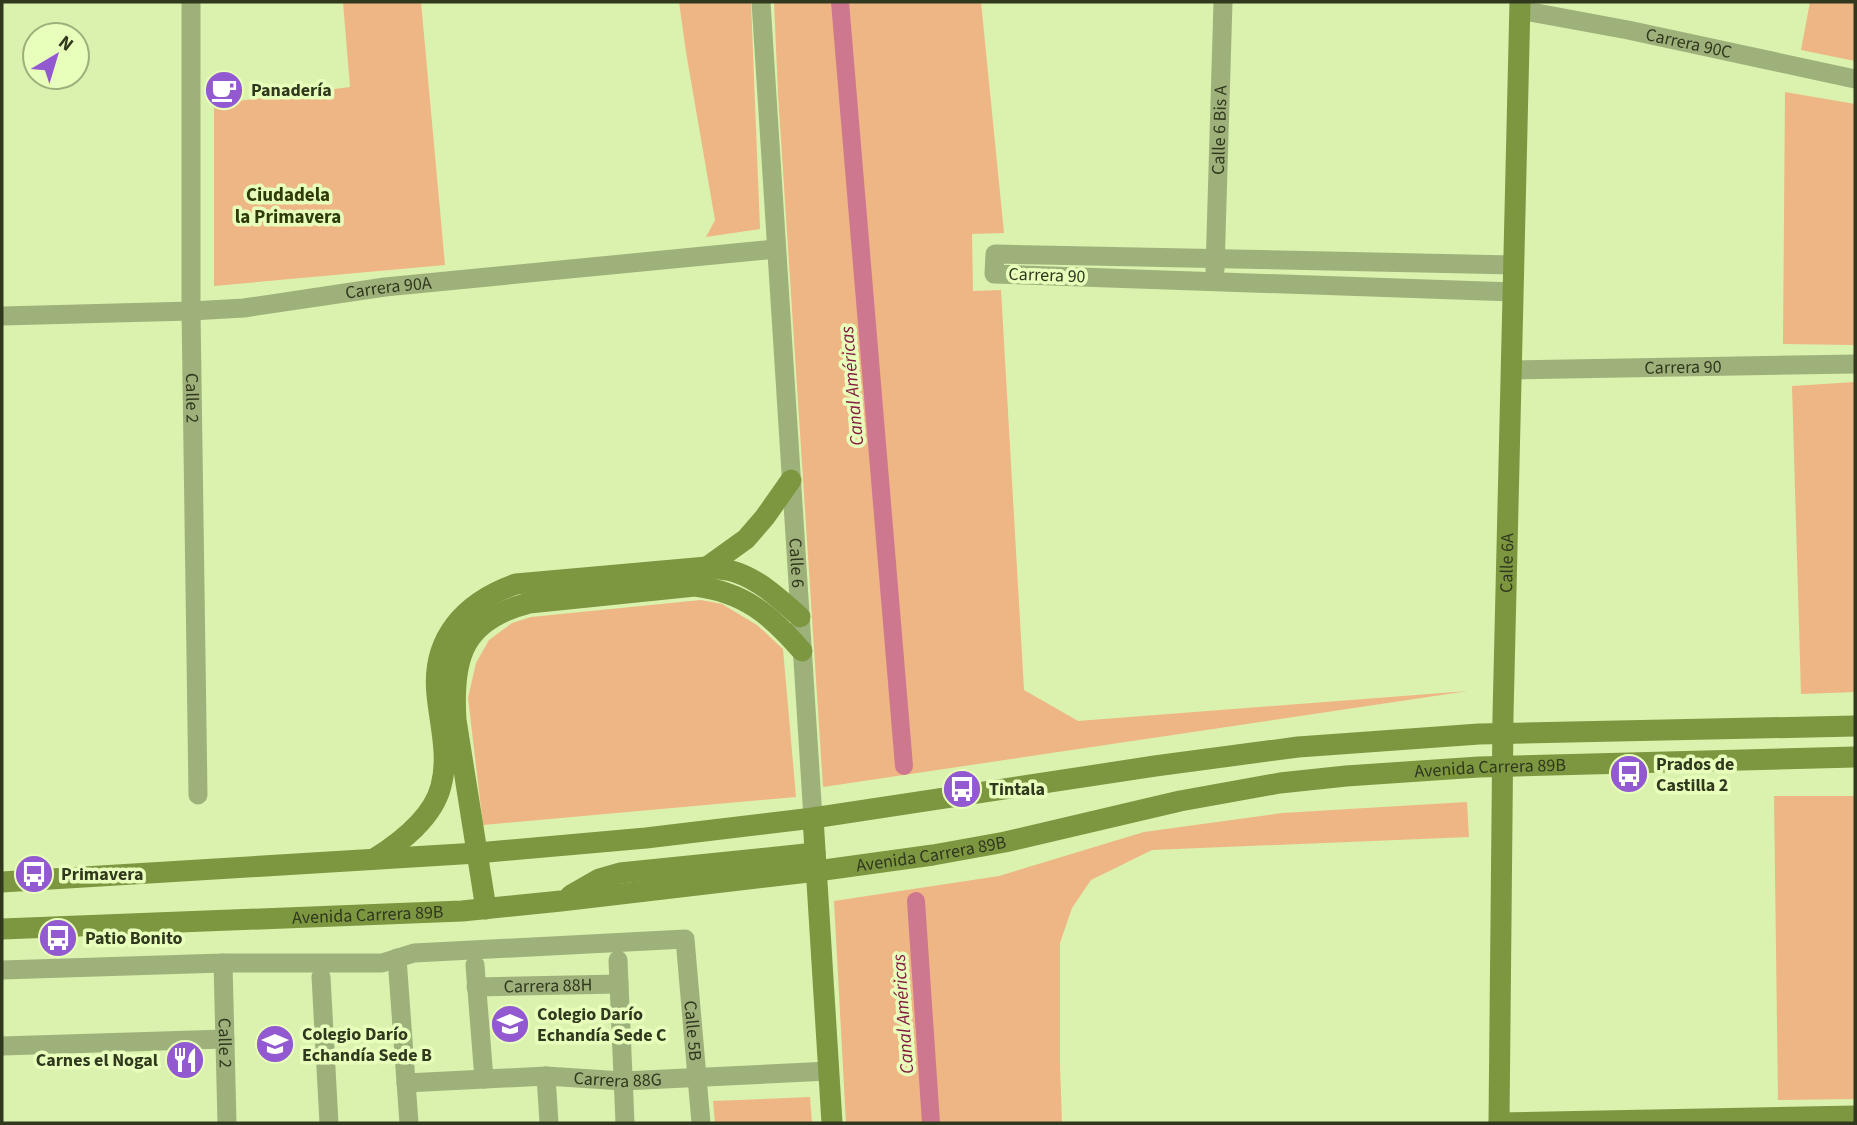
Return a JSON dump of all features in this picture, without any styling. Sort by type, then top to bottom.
[{"type":"main road","name":"Calle 6A","points":[[1499,1123],[1502,767],[1520,6]]},
{"type":"main road","points":[[707,567],[746,539],[791,480]]},
{"type":"main road","points":[[373,859],[404,839],[431,807],[441,788],[444,760],[437,696],[437,664],[442,647],[452,630],[478,601],[516,584],[707,567],[736,572],[755,581],[800,617]]},
{"type":"main road","points":[[486,909],[456,720],[454,690],[464,647],[477,629],[509,608],[529,603],[695,586],[736,595],[772,618],[802,651]]},
{"type":"main road","name":"Avenida Carrera 89B","points":[[2,882],[477,853],[633,839],[813,818],[1298,747],[1503,733],[1855,726]]},
{"type":"main road","name":"Avenida Carrera 89B","points":[[2,929],[486,909],[561,901],[598,880],[620,873],[933,855],[1005,842],[1180,801],[1280,783],[1397,771],[1855,757]]},
{"type":"main road","name":"Calle 6","points":[[813,818],[832,1123]]},
{"type":"main road","points":[[1499,1123],[1855,1116]]},
{"type":"street","name":"Calle 2","points":[[191,2],[191,311],[198,794]]},
{"type":"street","name":"Calle 6","points":[[761,2],[813,818]]},
{"type":"street","name":"Calle 6 Bis A","points":[[1214,281],[1223,2]]},
{"type":"street","name":"Carrera 90C","points":[[1520,6],[1855,79]]},
{"type":"street","name":"Carrera 90A","points":[[2,316],[244,308],[385,287],[776,249]]},
{"type":"street","name":"Carrera 90","points":[[1513,292],[994,274],[995,254],[1514,265]]},
{"type":"street","name":"Carrera 90","points":[[1511,370],[1855,364]]},
{"type":"street","name":"Calle 5B","points":[[397,958],[414,953],[685,939],[701,1123]]},
{"type":"street","points":[[2,970],[223,963],[382,963],[397,958],[409,1123]]},
{"type":"street","points":[[618,960],[625,1123]]},
{"type":"street","name":"Calle 2","points":[[223,963],[228,1123]]},
{"type":"street","points":[[475,965],[484,1079]]},
{"type":"street","points":[[321,977],[329,1123]]},
{"type":"street","name":"Carrera 88H","points":[[476,987],[619,984]]},
{"type":"street","points":[[2,1046],[225,1039]]},
{"type":"street","name":"Carrera 88G","points":[[406,1083],[547,1076],[623,1082],[829,1071]]},
{"type":"street","points":[[547,1076],[549,1123]]},
{"type":"shaded area","points":[[343,2],[421,2],[445,265],[214,286],[214,104],[350,87]]},
{"type":"shaded area","points":[[679,2],[751,2],[760,229],[706,237],[715,220]]},
{"type":"shaded area","points":[[774,2],[981,2],[1004,233],[972,234],[973,291],[1001,290],[1024,690],[1078,721],[1468,691],[823,787]]},
{"type":"shaded area","points":[[1810,2],[1855,2],[1855,61],[1801,50]]},
{"type":"shaded area","points":[[1785,92],[1855,104],[1855,345],[1783,344]]},
{"type":"shaded area","points":[[1855,382],[1855,692],[1801,694],[1792,386]]},
{"type":"shaded area","points":[[701,600],[722,604],[757,625],[783,649],[796,797],[483,825],[468,698],[476,663],[489,640],[512,623],[531,617]]},
{"type":"shaded area","points":[[1774,796],[1855,796],[1855,1099],[1778,1100]]},
{"type":"shaded area","points":[[1467,802],[1469,837],[1152,850],[1091,880],[1072,908],[1060,943],[1062,1123],[846,1123],[834,901],[999,876],[1144,832],[1282,813]]},
{"type":"shaded area","points":[[810,1097],[812,1123],[715,1123],[713,1101]]},
{"type":"waterway","name":"Canal Américas","points":[[840,2],[904,766]]},
{"type":"waterway","name":"Canal Américas","points":[[916,901],[931,1123]]},
{"type":"place","name":"Panadería","points":[[224,90]]},
{"type":"place","name":"Prados de Castilla 2","points":[[1629,774]]},
{"type":"place","name":"Tintala","points":[[962,789]]},
{"type":"place","name":"Primavera","points":[[34,874]]},
{"type":"place","name":"Patio Bonito","points":[[58,938]]},
{"type":"place","name":"Colegio Darío Echandía Sede C","points":[[510,1024]]},
{"type":"place","name":"Colegio Darío Echandía Sede B","points":[[275,1044]]},
{"type":"place","name":"Carnes el Nogal","points":[[185,1060]]},
{"type":"district","name":"Ciudadela la Primavera","points":[[288,205]]}]
